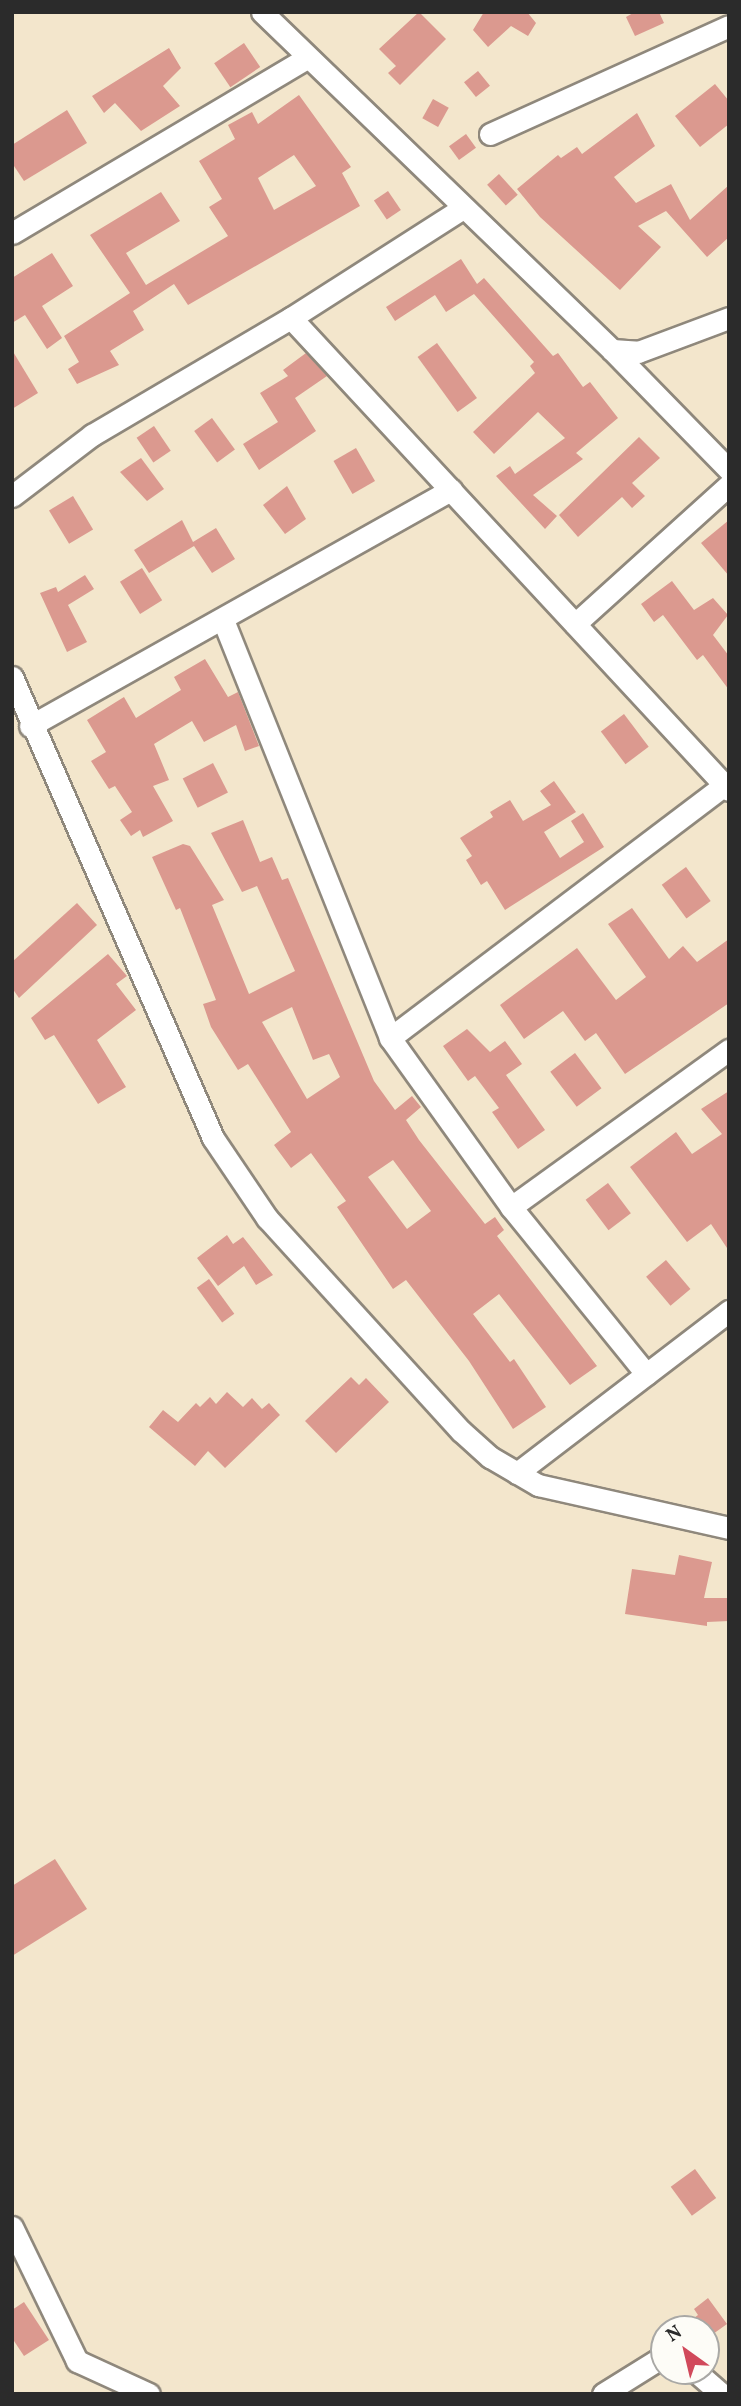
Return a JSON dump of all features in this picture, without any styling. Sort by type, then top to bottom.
[{"type":"street","points":[[262,12],[612,350],[729,470]]},
{"type":"street","points":[[490,134],[729,26]]},
{"type":"street","points":[[12,233],[307,58]]},
{"type":"street","points":[[12,496],[92,435],[292,318],[463,208]]},
{"type":"street","points":[[292,318],[727,788],[390,1038]]},
{"type":"street","points":[[612,350],[638,352],[729,318]]},
{"type":"street","points":[[575,624],[729,485]]},
{"type":"street","points":[[30,726],[451,490]]},
{"type":"street","points":[[223,620],[390,1038],[511,1206],[646,1374]]},
{"type":"street","points":[[12,677],[30,726],[213,1138],[275,1227],[461,1431],[517,1473],[538,1485],[729,1528]]},
{"type":"street","points":[[511,1206],[729,1050]]},
{"type":"street","points":[[517,1473],[729,1311]]},
{"type":"street","points":[[12,2227],[77,2361],[149,2394]]},
{"type":"street","points":[[603,2394],[650,2365]]},
{"type":"building","points":[[419,12],[446,39],[400,85],[388,73],[396,66],[379,49]]},
{"type":"building","points":[[484,12],[527,12],[536,23],[528,36],[511,26],[488,47],[473,30]]},
{"type":"building","points":[[635,12],[659,12],[664,23],[635,36],[626,17]]},
{"type":"building","points":[[244,43],[260,67],[230,87],[214,63]]},
{"type":"building","points":[[169,48],[181,68],[163,86],[180,106],[141,131],[115,103],[104,113],[92,96]]},
{"type":"building","points":[[478,71],[490,86],[476,97],[464,82]]},
{"type":"building","points":[[715,84],[729,101],[729,124],[700,147],[675,116]]},
{"type":"building","points":[[299,95],[351,167],[342,173],[360,206],[188,305],[174,284],[133,311],[144,330],[110,351],[119,365],[77,384],[68,369],[79,362],[64,336],[130,293],[90,235],[161,192],[180,221],[126,253],[146,285],[228,236],[209,207],[222,199],[199,161],[235,139],[228,125],[252,112],[258,124]],"holes":[[[294,155],[316,186],[274,210],[258,178]]]},
{"type":"building","points":[[433,99],[449,108],[438,127],[422,118]]},
{"type":"building","points":[[67,110],[87,143],[24,181],[12,163],[12,145]]},
{"type":"building","points":[[637,113],[655,146],[614,177],[636,203],[671,184],[690,220],[729,185],[729,237],[707,257],[666,211],[638,226],[661,247],[620,290],[540,217],[517,189],[558,155],[561,158],[577,147],[582,154]]},
{"type":"building","points":[[466,134],[476,148],[459,160],[449,146]]},
{"type":"building","points":[[499,174],[518,195],[506,206],[487,185]]},
{"type":"building","points":[[388,191],[401,210],[387,220],[374,201]]},
{"type":"building","points":[[52,253],[73,286],[42,306],[62,338],[47,349],[25,315],[12,323],[12,278]]},
{"type":"building","points":[[461,259],[477,284],[484,278],[553,356],[558,353],[583,387],[590,382],[618,418],[576,453],[583,459],[533,495],[557,516],[545,529],[496,476],[510,466],[515,474],[565,438],[538,412],[494,454],[473,432],[535,373],[530,366],[534,362],[474,294],[446,312],[435,295],[395,321],[386,307]]},
{"type":"building","points":[[437,343],[477,398],[458,412],[418,357]]},
{"type":"building","points":[[12,350],[38,393],[12,409]]},
{"type":"building","points":[[306,353],[327,376],[295,398],[316,431],[259,470],[243,444],[278,422],[260,393],[288,376],[283,370]]},
{"type":"building","points":[[212,418],[235,450],[217,462],[194,431]]},
{"type":"building","points":[[154,426],[171,451],[153,463],[137,438]]},
{"type":"building","points":[[639,437],[660,458],[632,483],[645,496],[632,508],[622,497],[578,537],[559,515]]},
{"type":"building","points":[[356,448],[375,481],[352,494],[333,461]]},
{"type":"building","points":[[141,458],[164,489],[147,501],[120,472]]},
{"type":"building","points":[[287,486],[306,519],[285,534],[263,505]]},
{"type":"building","points":[[73,496],[93,529],[69,544],[49,510]]},
{"type":"building","points":[[182,520],[193,542],[216,528],[235,559],[212,573],[194,546],[149,573],[134,550]]},
{"type":"building","points":[[729,520],[729,576],[701,543]]},
{"type":"building","points":[[142,568],[162,600],[140,614],[120,582]]},
{"type":"building","points":[[85,575],[94,589],[68,605],[87,642],[67,652],[40,593],[56,587],[58,592]]},
{"type":"building","points":[[672,581],[694,610],[713,598],[728,615],[713,635],[729,656],[729,690],[703,655],[697,660],[663,615],[654,622],[641,604]]},
{"type":"building","points":[[205,659],[228,697],[238,692],[259,746],[245,751],[236,725],[204,742],[192,721],[154,744],[169,780],[153,786],[173,821],[143,837],[140,830],[131,836],[120,820],[132,812],[115,786],[109,789],[91,761],[106,752],[87,720],[124,697],[136,718],[181,690],[174,677]]},
{"type":"building","points":[[624,714],[649,747],[626,764],[601,731]]},
{"type":"building","points":[[213,763],[228,792],[198,808],[183,778]]},
{"type":"building","points":[[554,781],[576,812],[544,832],[560,858],[584,842],[571,821],[583,813],[604,847],[505,910],[487,881],[481,885],[466,860],[472,856],[460,838],[493,817],[490,812],[510,800],[523,821],[551,805],[540,791]]},
{"type":"building","points":[[243,820],[260,862],[272,857],[282,880],[288,878],[374,1081],[395,1110],[412,1096],[421,1107],[406,1120],[419,1140],[485,1224],[495,1217],[504,1230],[497,1236],[597,1366],[570,1385],[499,1294],[473,1314],[510,1362],[514,1359],[546,1407],[513,1429],[469,1361],[406,1280],[393,1289],[337,1207],[346,1201],[311,1153],[291,1168],[274,1145],[291,1132],[248,1064],[238,1070],[211,1027],[203,1004],[216,1000],[180,908],[176,910],[152,857],[183,844],[190,846],[224,900],[212,905],[249,994],[295,971],[257,886],[242,892],[211,833]],"holes":[[[292,1007],[313,1060],[329,1054],[340,1077],[307,1099],[262,1022]],[[393,1160],[431,1211],[407,1229],[368,1177]]]},
{"type":"building","points":[[686,867],[711,901],[686,919],[662,885]]},
{"type":"building","points":[[77,903],[97,925],[19,998],[12,988],[12,962]]},
{"type":"building","points":[[632,908],[669,959],[683,946],[697,962],[729,939],[729,1003],[625,1074],[596,1033],[585,1041],[563,1011],[524,1039],[500,1005],[577,948],[616,1000],[646,977],[608,924]]},
{"type":"building","points":[[108,954],[127,976],[116,984],[136,1010],[97,1040],[126,1087],[98,1104],[54,1035],[45,1040],[31,1018]]},
{"type":"building","points":[[467,1029],[490,1052],[505,1041],[522,1064],[506,1075],[545,1130],[518,1149],[492,1112],[499,1108],[475,1076],[468,1081],[443,1046]]},
{"type":"building","points":[[575,1053],[601,1088],[577,1107],[550,1072]]},
{"type":"building","points":[[729,1091],[729,1251],[711,1224],[687,1242],[630,1167],[676,1132],[692,1154],[722,1134],[701,1109]]},
{"type":"building","points":[[608,1183],[631,1213],[609,1230],[586,1200]]},
{"type":"building","points":[[227,1235],[233,1244],[243,1237],[273,1275],[256,1285],[244,1266],[218,1286],[197,1258]]},
{"type":"building","points":[[666,1260],[690,1289],[671,1306],[646,1277]]},
{"type":"building","points":[[209,1279],[234,1314],[222,1323],[197,1288]]},
{"type":"building","points":[[351,1377],[359,1385],[366,1378],[389,1402],[336,1453],[305,1421]]},
{"type":"building","points":[[227,1392],[243,1407],[252,1398],[262,1409],[269,1403],[280,1415],[225,1468],[208,1451],[195,1466],[149,1427],[163,1410],[178,1422],[196,1403],[200,1407],[210,1397],[216,1404]]},
{"type":"building","points":[[679,1555],[712,1562],[704,1598],[729,1598],[729,1621],[707,1622],[707,1626],[625,1614],[632,1569],[675,1575]]},
{"type":"building","points":[[55,1859],[87,1909],[12,1956],[12,1886]]},
{"type":"building","points":[[695,2169],[716,2198],[692,2216],[671,2187]]},
{"type":"building","points":[[708,2298],[727,2324],[720,2329],[720,2315],[698,2315],[694,2309]]},
{"type":"building","points":[[24,2302],[49,2340],[24,2356],[12,2338],[12,2310]]}]
